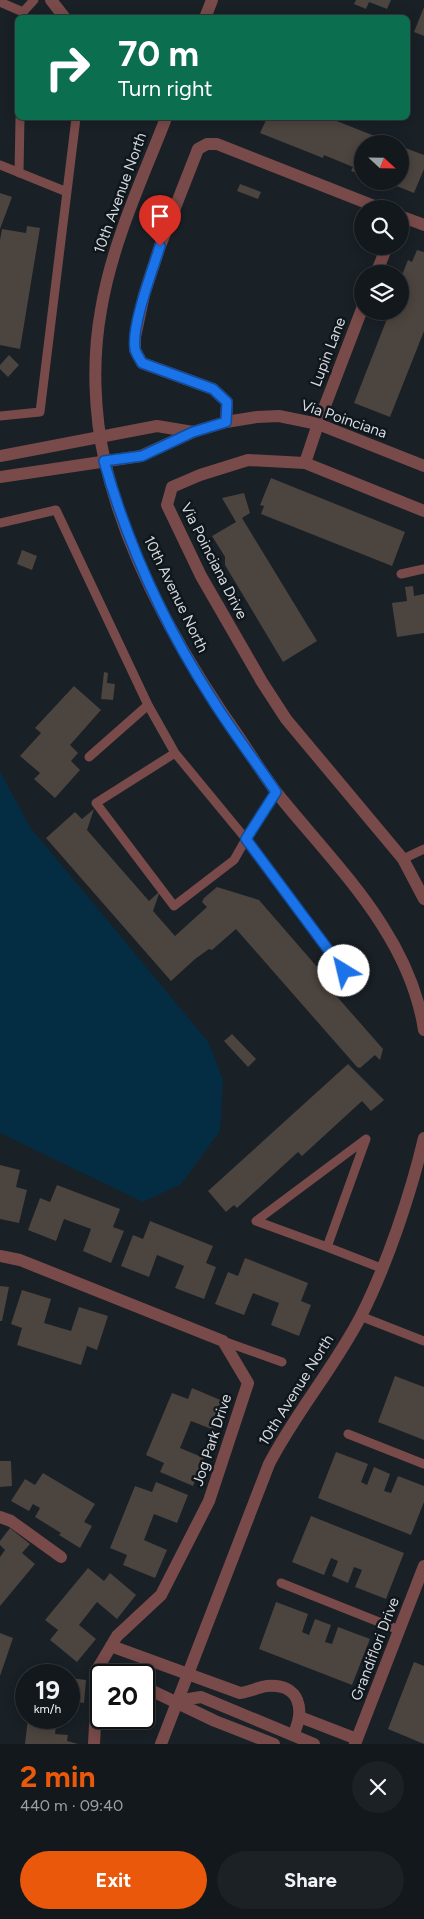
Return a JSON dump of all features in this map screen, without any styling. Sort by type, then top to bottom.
[{"type":"street","points":[[51,0],[63,15]]},
{"type":"street","points":[[206,15],[212,0]]},
{"type":"street","name":"10th Avenue North","points":[[165,120],[122,230],[109,270],[100,312],[96,381],[104,461],[121,514],[164,614],[212,699],[276,792],[380,920],[398,951],[412,984],[424,1030]]},
{"type":"street","points":[[226,422],[227,402],[213,389],[142,363],[135,350],[135,337],[144,295],[160,246],[198,149],[207,144],[217,144],[359,200]]},
{"type":"street","points":[[409,219],[424,225]]},
{"type":"street","name":"Lupin Lane","points":[[305,464],[318,424],[358,320]]},
{"type":"street","name":"Via Poinciana","points":[[0,477],[142,456],[193,432],[226,422],[279,416],[318,424],[424,466]]},
{"type":"street","name":"Via Poinciana","points":[[0,456],[157,426],[193,432]]},
{"type":"street","name":"Via Poinciana Drive","points":[[424,511],[305,464],[248,460],[200,474],[172,487],[167,506],[183,542],[235,638],[282,712],[403,859],[424,899]]},
{"type":"street","name":"10th Avenue North","points":[[161,1744],[269,1464],[285,1433],[321,1382],[360,1316],[381,1268],[417,1168],[424,1138]]},
{"type":"street","points":[[0,1256],[20,1260],[223,1341]]},
{"type":"street","name":"Jog Park Drive","points":[[100,1664],[117,1636],[161,1595],[209,1501],[248,1383],[223,1341]]},
{"type":"street","points":[[0,1517],[11,1521],[60,1557]]},
{"type":"street","name":"Grandiflori Drive","points":[[356,1741],[424,1566]]},
{"type":"street","points":[[111,1646],[240,1693],[251,1692],[265,1686],[286,1689],[295,1697],[300,1717],[293,1735]]},
{"type":"street","points":[[155,1693],[215,1721],[274,1744]]},
{"type":"street","points":[[176,1702],[201,1697],[314,1744]]},
{"type":"street","points":[[300,1717],[356,1741]]},
{"type":"street","points":[[94,1744],[96,1729]]},
{"type":"lane","points":[[0,2],[23,15],[34,0]]},
{"type":"lane","points":[[19,173],[20,120]]},
{"type":"lane","points":[[0,416],[40,412],[76,120]]},
{"type":"lane","points":[[0,165],[67,192]]},
{"type":"lane","points":[[0,523],[56,510],[148,704],[175,753],[246,839],[344,971]]},
{"type":"lane","points":[[401,574],[424,569]]},
{"type":"lane","points":[[89,756],[148,704]]},
{"type":"lane","points":[[175,753],[96,803],[174,906],[234,860],[276,792]]},
{"type":"lane","points":[[403,859],[424,848]]},
{"type":"lane","points":[[327,1247],[366,1139],[256,1221],[381,1268]]},
{"type":"lane","points":[[360,1316],[424,1341]]},
{"type":"lane","points":[[223,1341],[282,1362]]},
{"type":"lane","points":[[348,1434],[424,1464]]},
{"type":"lane","points":[[280,1583],[400,1630]]},
{"type":"lane","points":[[274,1744],[280,1730]]},
{"type":"shaded area","points":[[0,771],[30,827],[209,1043],[223,1080],[220,1131],[181,1184],[143,1202],[0,1133]]},
{"type":"building","points":[[356,0],[391,0],[387,9],[369,2],[366,9],[354,4]]},
{"type":"building","points":[[424,7],[424,36],[414,32]]},
{"type":"building","points":[[266,120],[334,120],[372,135],[354,135],[354,172],[351,171],[353,167],[324,155],[323,158],[260,133]]},
{"type":"building","points":[[409,149],[424,155],[424,169],[414,193],[406,190],[409,190]]},
{"type":"building","points":[[240,184],[261,192],[258,199],[237,191]]},
{"type":"building","points":[[0,193],[12,197],[0,229]]},
{"type":"building","points":[[27,226],[40,228],[20,349],[0,345],[0,240],[2,229],[26,233]]},
{"type":"building","points":[[417,250],[424,252],[424,331],[390,417],[354,403],[386,320],[409,320],[409,265],[406,265],[408,260],[412,262]]},
{"type":"building","points":[[9,355],[19,365],[8,377],[0,369],[0,365]]},
{"type":"building","points":[[271,478],[405,532],[392,566],[261,514],[264,506],[260,505]]},
{"type":"building","points":[[244,493],[250,513],[242,518],[317,641],[283,662],[225,565],[225,557],[212,536],[236,522],[222,498]]},
{"type":"building","points":[[22,550],[37,556],[32,570],[17,564]]},
{"type":"building","points":[[413,586],[414,596],[424,594],[424,633],[397,637],[392,603],[407,601],[405,587]]},
{"type":"building","points":[[104,672],[108,673],[107,683],[115,684],[113,700],[101,699]]},
{"type":"building","points":[[74,686],[101,710],[70,745],[78,753],[71,761],[80,770],[55,798],[34,779],[40,773],[20,756],[41,733],[35,728]]},
{"type":"building","points":[[94,809],[87,830],[149,901],[160,891],[153,911],[175,936],[207,907],[202,902],[204,898],[217,887],[259,900],[318,968],[330,972],[326,984],[383,1049],[380,1060],[375,1055],[360,1068],[357,1067],[236,929],[212,950],[209,949],[195,959],[171,981],[46,838],[75,812],[82,819]]},
{"type":"building","points":[[232,1034],[256,1059],[248,1067],[224,1041]]},
{"type":"building","points":[[348,1064],[384,1100],[371,1111],[362,1101],[302,1156],[298,1152],[237,1208],[234,1205],[226,1212],[208,1191]]},
{"type":"building","points":[[0,1165],[20,1170],[16,1187],[27,1190],[19,1223],[0,1219]]},
{"type":"building","points":[[57,1185],[120,1209],[113,1227],[124,1231],[111,1263],[83,1251],[91,1229],[64,1219],[56,1241],[28,1230],[40,1198],[50,1202]]},
{"type":"building","points":[[150,1221],[213,1246],[206,1263],[216,1267],[204,1299],[175,1288],[184,1266],[157,1255],[149,1277],[121,1266],[133,1235],[143,1239]]},
{"type":"building","points":[[245,1258],[308,1283],[301,1301],[311,1305],[299,1336],[271,1325],[279,1303],[253,1293],[244,1315],[215,1304],[228,1272],[238,1276]]},
{"type":"building","points":[[0,1286],[9,1287],[2,1321],[0,1321]]},
{"type":"building","points":[[22,1290],[51,1299],[44,1323],[71,1331],[79,1307],[108,1316],[97,1350],[87,1346],[81,1365],[17,1345],[22,1328],[11,1324]]},
{"type":"building","points":[[395,1376],[424,1387],[424,1440],[378,1422]]},
{"type":"building","points":[[192,1388],[225,1402],[214,1430],[191,1421],[180,1448],[204,1458],[193,1486],[160,1472],[164,1463],[146,1455],[172,1393],[188,1399]]},
{"type":"building","points":[[336,1452],[368,1464],[361,1482],[367,1485],[374,1467],[390,1474],[384,1491],[391,1493],[398,1476],[424,1486],[424,1502],[411,1535],[318,1498]]},
{"type":"building","points":[[0,1461],[11,1461],[12,1486],[0,1487]]},
{"type":"building","points":[[43,1473],[95,1504],[84,1522],[92,1526],[80,1548],[59,1535],[61,1533],[35,1517],[40,1508],[33,1504],[29,1511],[11,1501],[25,1479],[35,1485]]},
{"type":"building","points":[[156,1482],[188,1495],[177,1523],[154,1514],[144,1540],[167,1550],[155,1578],[123,1565],[127,1555],[110,1548],[135,1486],[152,1492]]},
{"type":"building","points":[[311,1516],[404,1553],[386,1599],[355,1587],[362,1570],[354,1567],[348,1583],[332,1576],[338,1561],[331,1558],[324,1575],[292,1562]]},
{"type":"building","points":[[10,1528],[30,1544],[22,1553],[35,1564],[0,1606],[0,1557],[5,1550],[0,1545],[0,1541]]},
{"type":"building","points":[[88,1568],[104,1581],[110,1573],[136,1595],[117,1619],[97,1602],[79,1625],[96,1639],[77,1662],[50,1640],[58,1630],[45,1620]]},
{"type":"building","points":[[276,1602],[308,1614],[302,1632],[309,1635],[315,1619],[331,1625],[325,1642],[332,1644],[338,1627],[370,1639],[352,1685],[259,1649]]},
{"type":"building","points":[[0,1633],[13,1638],[0,1676]]},
{"type":"building","points":[[414,1662],[424,1666],[424,1744],[388,1729]]},
{"type":"building","points":[[80,1679],[86,1680],[84,1703],[80,1702]]},
{"type":"building","points":[[27,1729],[56,1729],[55,1734],[68,1735],[67,1741],[78,1744],[25,1744]]},
{"type":"route","points":[[160,246],[144,295],[135,337],[135,350],[142,363],[213,389],[227,402],[226,422],[193,432],[142,456],[104,461],[136,554],[181,647],[212,699],[276,792],[246,839],[344,971]]}]
